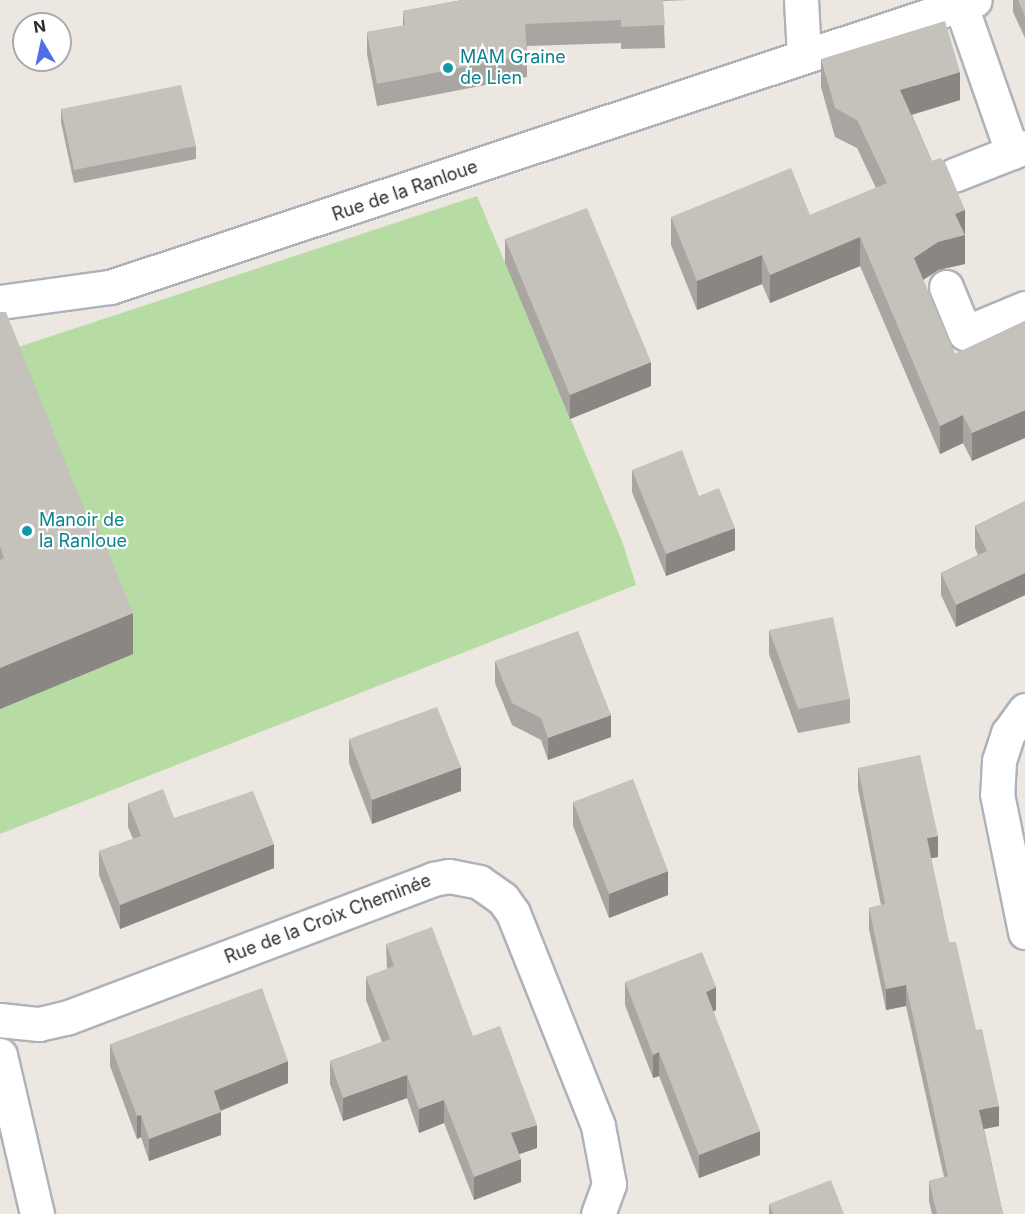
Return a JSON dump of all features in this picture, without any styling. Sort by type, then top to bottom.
[{"type":"street","points":[[801,0],[804,56]]},
{"type":"street","name":"Rue de la Ranloue","points":[[0,302],[110,287],[968,3],[1018,150],[954,175]]},
{"type":"street","points":[[946,287],[965,333],[1025,308]]},
{"type":"street","points":[[1017,722],[999,761],[998,794],[1025,932]]},
{"type":"street","name":"Rue de la Croix Cheminée","points":[[0,1020],[39,1023],[66,1018],[434,879],[448,876],[479,882],[503,898],[513,913],[598,1126],[609,1184],[598,1214]]},
{"type":"street","points":[[0,1055],[38,1214]]},
{"type":"green space","points":[[477,196],[622,541],[636,585],[0,834],[0,353]]},
{"type":"building","points":[[462,0],[663,0],[665,25],[621,27],[621,20],[525,24],[527,55],[377,84],[367,32],[405,25],[403,11]]},
{"type":"building","points":[[1018,0],[1025,0],[1025,16]]},
{"type":"building","points":[[945,21],[960,72],[900,90],[932,161],[940,158],[945,162],[965,210],[955,214],[965,235],[938,242],[914,258],[955,354],[1025,321],[1025,410],[972,433],[963,415],[940,426],[860,237],[770,275],[762,255],[697,281],[671,217],[791,168],[810,215],[887,183],[857,120],[835,108],[821,59]]},
{"type":"building","points":[[181,85],[196,146],[74,170],[61,109]]},
{"type":"building","points":[[587,208],[651,362],[570,395],[505,239]]},
{"type":"building","name":"Manoir de la Ranloue","points":[[0,312],[6,312],[90,524],[96,522],[133,613],[0,668],[0,560],[4,558],[0,546]]},
{"type":"building","points":[[682,450],[699,496],[719,488],[735,528],[666,554],[632,470]]},
{"type":"building","points":[[1025,501],[1025,573],[956,605],[941,573],[987,551],[975,526]]},
{"type":"building","points":[[833,617],[850,699],[798,709],[769,630]]},
{"type":"building","points":[[578,631],[611,715],[548,738],[541,718],[512,703],[495,661]]},
{"type":"building","points":[[437,707],[461,767],[372,800],[349,739]]},
{"type":"building","points":[[920,755],[938,836],[927,838],[949,942],[956,942],[976,1030],[982,1029],[999,1106],[979,1110],[1003,1214],[937,1214],[929,1181],[948,1176],[906,985],[886,989],[869,908],[885,904],[858,768]]},
{"type":"building","points":[[633,779],[668,871],[609,894],[573,802]]},
{"type":"building","points":[[163,789],[174,818],[253,791],[274,844],[120,905],[99,851],[141,836],[128,803]]},
{"type":"building","points":[[432,927],[473,1036],[500,1026],[537,1125],[511,1133],[521,1159],[474,1177],[444,1100],[419,1109],[407,1075],[343,1098],[330,1061],[390,1039],[366,977],[394,966],[386,944]]},
{"type":"building","points":[[702,952],[716,987],[706,992],[760,1131],[699,1155],[659,1052],[653,1055],[625,982]]},
{"type":"building","points":[[262,988],[288,1061],[214,1091],[221,1112],[149,1139],[141,1115],[137,1116],[110,1044]]},
{"type":"building","points":[[831,1180],[844,1214],[773,1214],[769,1204]]},
{"type":"place","name":"MAM Graine de Lien","points":[[448,68]]},
{"type":"place","name":"Manoir de la Ranloue","points":[[27,531]]}]
